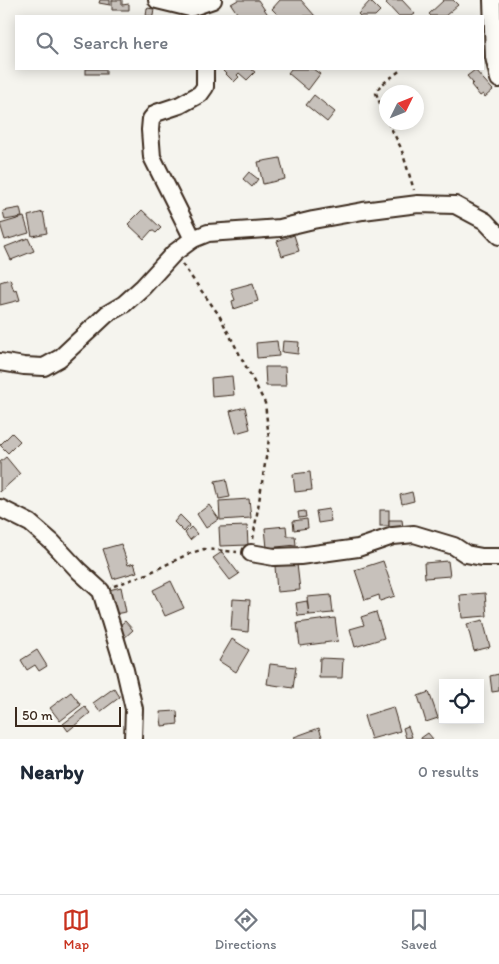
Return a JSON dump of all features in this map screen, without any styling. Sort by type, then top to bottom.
[{"type":"street","points":[[157,0],[195,12],[213,0]]},
{"type":"street","points":[[492,0],[494,57],[499,79]]},
{"type":"street","points":[[193,239],[152,157],[150,130],[151,119],[156,113],[180,105],[200,94],[205,87],[205,70]]},
{"type":"street","points":[[0,362],[44,367],[60,358],[108,314],[124,304],[174,253],[193,239],[208,233],[280,228],[363,210],[418,204],[455,205],[485,221],[499,236]]},
{"type":"street","points":[[0,508],[30,523],[101,591],[125,670],[134,709],[133,739]]},
{"type":"street","points":[[251,553],[274,557],[300,556],[358,548],[393,536],[414,534],[454,546],[466,554],[482,557],[499,557]]},
{"type":"path","points":[[381,85],[401,70]]},
{"type":"path","points":[[379,88],[376,93],[379,101]]},
{"type":"path","points":[[392,130],[401,148],[418,204]]},
{"type":"path","points":[[101,591],[147,574],[188,554],[204,550],[251,553],[269,439],[265,403],[219,315],[174,253]]},
{"type":"building","points":[[100,0],[110,0],[110,5],[99,3]]},
{"type":"building","points":[[112,0],[122,0],[122,5],[129,4],[129,10],[112,10]]},
{"type":"building","points":[[238,0],[258,0],[268,15],[238,15],[231,4]]},
{"type":"building","points":[[280,0],[301,0],[314,15],[278,15],[272,9]]},
{"type":"building","points":[[389,0],[402,0],[415,14],[397,15],[386,3]]},
{"type":"building","points":[[444,0],[453,0],[458,5],[446,15],[429,14]]},
{"type":"building","points":[[370,1],[380,11],[376,15],[358,14]]},
{"type":"building","points":[[147,8],[154,9],[153,15],[146,15]]},
{"type":"building","points":[[86,70],[106,70],[106,74],[86,74]]},
{"type":"building","points":[[252,70],[255,72],[247,80],[239,73],[237,75],[239,77],[234,82],[223,71]]},
{"type":"building","points":[[290,70],[314,70],[320,74],[308,90],[288,73]]},
{"type":"building","points":[[475,70],[493,90],[485,97],[483,94],[480,96],[471,85],[473,83],[467,76]]},
{"type":"building","points":[[314,95],[335,112],[327,122],[306,105]]},
{"type":"building","points":[[280,158],[285,179],[263,184],[258,162]]},
{"type":"building","points":[[249,172],[258,179],[252,187],[243,179]]},
{"type":"building","points":[[20,208],[22,217],[5,220],[3,211]]},
{"type":"building","points":[[142,210],[161,228],[156,233],[152,230],[144,239],[128,224]]},
{"type":"building","points":[[43,212],[47,233],[32,236],[28,216]]},
{"type":"building","points":[[24,217],[29,233],[5,240],[0,224]]},
{"type":"building","points":[[294,235],[299,251],[282,256],[277,241]]},
{"type":"building","points":[[28,238],[34,251],[11,260],[5,247]]},
{"type":"building","points":[[10,279],[14,291],[17,290],[20,300],[0,305],[0,282]]},
{"type":"building","points":[[253,283],[258,301],[234,309],[232,301],[235,300],[231,289]]},
{"type":"building","points":[[277,341],[279,356],[257,358],[256,343]]},
{"type":"building","points":[[283,341],[299,342],[298,354],[282,352]]},
{"type":"building","points":[[265,367],[285,367],[286,386],[266,386]]},
{"type":"building","points":[[232,376],[234,395],[212,397],[211,378]]},
{"type":"building","points":[[245,407],[250,429],[236,433],[230,411]]},
{"type":"building","points":[[12,433],[20,441],[8,453],[0,445]]},
{"type":"building","points":[[6,457],[20,474],[0,492],[0,462]]},
{"type":"building","points":[[310,472],[312,490],[295,492],[293,474]]},
{"type":"building","points":[[226,479],[230,497],[219,499],[215,481]]},
{"type":"building","points":[[412,492],[414,501],[402,504],[400,495]]},
{"type":"building","points":[[249,499],[251,518],[220,520],[219,501]]},
{"type":"building","points":[[209,505],[219,519],[206,528],[197,514]]},
{"type":"building","points":[[329,509],[331,521],[318,523],[316,511]]},
{"type":"building","points":[[380,510],[389,510],[389,526],[380,526]]},
{"type":"building","points":[[305,511],[306,517],[299,518],[298,512]]},
{"type":"building","points":[[180,515],[190,525],[184,532],[174,522]]},
{"type":"building","points":[[307,519],[308,528],[294,530],[293,521]]},
{"type":"building","points":[[389,520],[402,520],[403,527],[389,527]]},
{"type":"building","points":[[247,526],[248,545],[220,546],[219,527]]},
{"type":"building","points":[[286,526],[287,536],[295,536],[296,545],[267,548],[265,528]]},
{"type":"building","points":[[191,527],[197,534],[190,540],[185,533]]},
{"type":"building","points":[[121,544],[128,565],[134,563],[137,572],[113,579],[103,549]]},
{"type":"building","points":[[222,552],[239,574],[230,580],[213,558]]},
{"type":"building","points":[[383,561],[395,596],[380,601],[379,595],[365,600],[355,570]]},
{"type":"building","points":[[448,561],[450,576],[425,578],[424,563]]},
{"type":"building","points":[[297,564],[300,590],[277,592],[275,566]]},
{"type":"building","points":[[171,581],[184,608],[165,616],[153,590]]},
{"type":"building","points":[[121,587],[126,612],[114,614],[109,590]]},
{"type":"building","points":[[485,593],[487,616],[462,618],[460,595]]},
{"type":"building","points":[[331,595],[333,613],[309,615],[307,597]]},
{"type":"building","points":[[233,599],[250,600],[248,632],[231,630]]},
{"type":"building","points":[[307,601],[309,615],[298,616],[296,603]]},
{"type":"building","points":[[376,612],[384,638],[355,647],[350,629],[364,625],[361,617]]},
{"type":"building","points":[[335,618],[338,641],[300,646],[297,623]]},
{"type":"building","points":[[483,620],[490,647],[474,651],[467,624]]},
{"type":"building","points":[[125,621],[133,630],[122,640],[114,630]]},
{"type":"building","points":[[232,639],[249,650],[236,672],[219,661]]},
{"type":"building","points":[[37,650],[47,666],[39,671],[35,665],[27,670],[21,660]]},
{"type":"building","points":[[320,658],[343,659],[342,678],[319,678]]},
{"type":"building","points":[[270,664],[296,667],[293,688],[267,684]]},
{"type":"building","points":[[499,674],[499,691],[492,692],[490,676]]},
{"type":"building","points":[[114,688],[120,697],[100,712],[93,703]]},
{"type":"building","points":[[71,692],[81,705],[60,721],[50,708]]},
{"type":"building","points":[[429,692],[438,718],[426,722],[418,696]]},
{"type":"building","points":[[85,707],[90,713],[68,731],[63,724]]},
{"type":"building","points":[[393,707],[400,731],[371,739],[364,716]]},
{"type":"building","points":[[177,711],[178,724],[162,726],[160,712]]},
{"type":"building","points":[[408,726],[412,737],[406,738],[403,728]]},
{"type":"building","points":[[319,728],[323,739],[294,739],[294,737]]},
{"type":"building","points":[[428,733],[433,739],[421,739],[421,738]]}]
